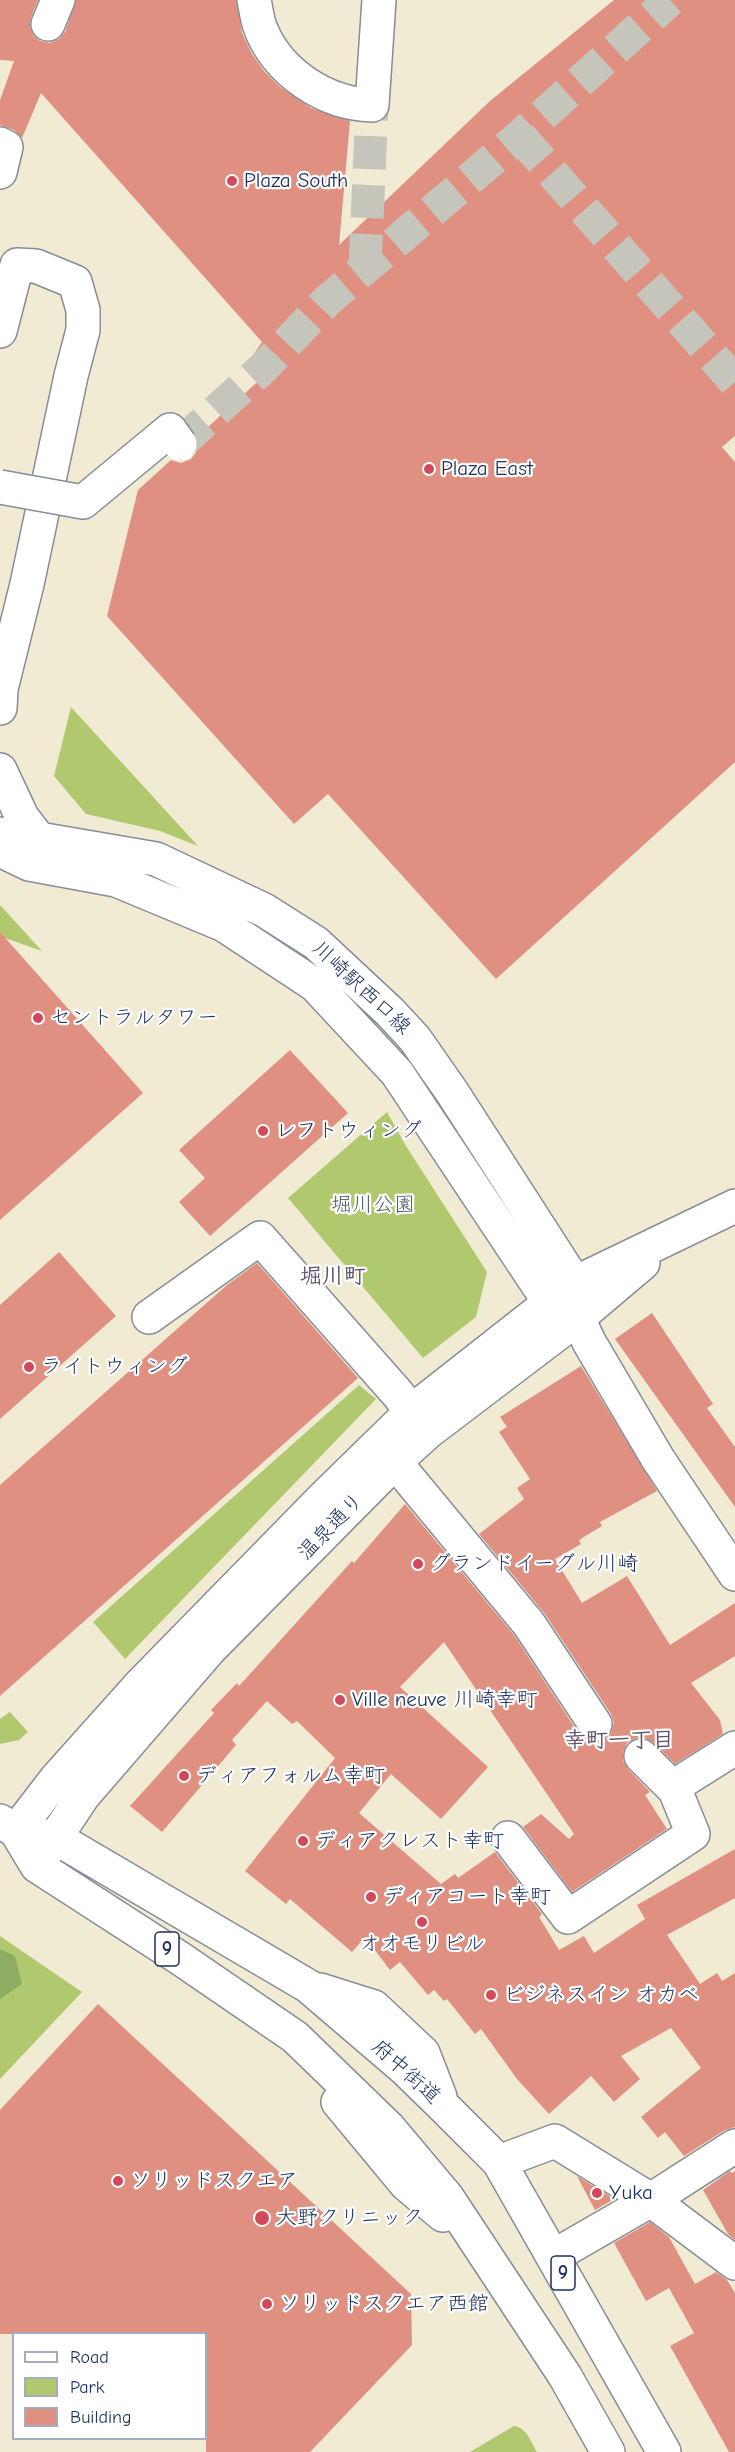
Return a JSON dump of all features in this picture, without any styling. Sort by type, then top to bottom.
[{"type":"street","points":[[254,0],[261,28],[282,63],[314,89],[352,104],[372,105],[379,0]]},
{"type":"street","points":[[0,144],[6,147],[0,172]]},
{"type":"street","points":[[0,331],[17,265],[36,266],[75,282],[83,310],[83,330],[71,376],[27,584],[1,689],[0,708]]},
{"type":"street","points":[[0,487],[83,502],[170,430],[180,444]]},
{"type":"street","points":[[0,770],[22,817],[13,841]]},
{"type":"street","name":"川崎駅西口線","points":[[13,841],[156,859],[264,910],[316,943],[390,1012],[415,1039],[452,1092],[575,1283],[565,1316]]},
{"type":"street","name":"川崎駅西口線","points":[[13,841],[116,880],[224,925],[315,985],[397,1073],[565,1316]]},
{"type":"street","name":"温泉通り","points":[[575,1283],[735,1206]]},
{"type":"street","name":"温泉通り","points":[[8,1826],[56,1779],[141,1684],[323,1498],[420,1422],[674,1235]]},
{"type":"street","points":[[149,1317],[261,1238],[420,1422]]},
{"type":"street","points":[[565,1316],[589,1342],[658,1459],[735,1574]]},
{"type":"street","name":"温泉通り","points":[[36,1866],[83,1796],[210,1649],[395,1462],[420,1422]]},
{"type":"street","points":[[395,1462],[529,1624],[595,1724]]},
{"type":"street","points":[[675,1790],[684,1780],[735,1748]]},
{"type":"street","points":[[508,1838],[568,1917],[693,1834],[675,1790],[641,1756]]},
{"type":"street","name":"9","points":[[8,1826],[56,1838]]},
{"type":"street","name":"9","points":[[8,1826],[36,1866],[181,1959],[294,2037],[310,2067],[406,2184],[479,2246],[565,2376],[608,2452]]},
{"type":"street","name":"府中街道","points":[[56,1838],[308,1986],[374,2007],[423,2053],[444,2107],[499,2162],[664,2452]]},
{"type":"street","points":[[499,2162],[555,2141],[651,2200],[735,2263]]},
{"type":"street","points":[[554,2256],[651,2200],[735,2146]]},
{"type":"green space","points":[[71,707],[198,846],[160,831],[86,814],[54,776]]},
{"type":"green space","points":[[0,905],[42,951],[5,938],[0,942]]},
{"type":"green space","name":"堀川公園","points":[[387,1112],[406,1146],[487,1272],[476,1317],[423,1358],[288,1198]]},
{"type":"green space","points":[[359,1385],[376,1399],[125,1659],[93,1622]]},
{"type":"green space","points":[[10,1712],[28,1732],[19,1740],[0,1744],[0,1719]]},
{"type":"green space","points":[[0,1936],[82,1992],[0,2079]]},
{"type":"green space","points":[[0,1949],[15,1956],[22,1984],[0,1999]]},
{"type":"green space","points":[[514,2426],[525,2432],[537,2452],[470,2452]]},
{"type":"building","points":[[0,0],[38,0],[31,17],[30,27],[34,36],[40,41],[50,43],[59,39],[65,32],[76,0],[236,0],[242,33],[252,54],[264,71],[279,86],[311,108],[350,121],[339,245],[490,101],[614,0],[735,0],[735,436],[722,447],[735,462],[735,762],[496,979],[328,794],[294,824],[107,616],[138,490],[171,460],[181,463],[191,459],[197,451],[197,437],[266,374],[251,358],[262,342],[41,93],[22,138],[14,130],[0,125],[0,100],[14,61],[0,60]]},
{"type":"building","name":"セントラルタワー","points":[[0,932],[143,1093],[0,1220]]},
{"type":"building","name":"レフトウィング","points":[[290,1050],[348,1113],[210,1236],[179,1202],[205,1178],[179,1150]]},
{"type":"building","name":"ライトウィング","points":[[59,1252],[116,1316],[0,1419],[0,1305]]},
{"type":"building","points":[[257,1263],[358,1378],[0,1696],[0,1485],[227,1285]]},
{"type":"building","points":[[652,1313],[713,1404],[707,1408],[735,1447],[735,1507],[615,1339]]},
{"type":"building","points":[[581,1366],[657,1491],[600,1522],[602,1526],[579,1540],[581,1544],[555,1559],[582,1603],[627,1576],[670,1645],[735,1603],[735,1656],[691,1683],[720,1720],[723,1734],[675,1764],[646,1738],[636,1738],[627,1743],[623,1752],[623,1761],[650,1792],[645,1795],[667,1829],[572,1892],[523,1827],[541,1814],[569,1839],[574,1834],[444,1642],[400,1687],[488,1767],[441,1819],[391,1774],[359,1813],[441,1884],[455,1874],[458,1878],[495,1852],[542,1914],[539,1917],[559,1950],[584,1936],[594,1953],[645,1919],[637,1905],[735,1849],[735,1898],[667,1935],[700,1984],[717,1973],[722,1981],[735,1973],[735,2127],[725,2130],[684,2156],[665,2132],[658,2138],[641,2117],[701,2068],[671,2028],[621,2056],[640,2079],[614,2102],[591,2076],[549,2114],[517,2079],[481,2029],[475,2034],[447,1999],[444,2001],[434,1990],[428,1995],[400,1962],[390,1970],[365,1937],[352,1952],[290,1899],[286,1904],[245,1871],[335,1758],[297,1721],[292,1724],[267,1701],[232,1740],[236,1745],[162,1832],[130,1806],[214,1713],[211,1710],[237,1683],[239,1686],[352,1561],[354,1563],[405,1504],[514,1635],[579,1734],[586,1740],[596,1743],[606,1739],[614,1723],[611,1714],[545,1614],[479,1534],[524,1499],[517,1488],[530,1479],[499,1432],[507,1427],[500,1417]]},
{"type":"building","points":[[98,2004],[411,2294],[412,2345],[310,2452],[206,2452],[207,2332],[12,2332],[12,2334],[0,2334],[0,2110]]},
{"type":"building","points":[[730,2171],[732,2173],[735,2171],[735,2240],[728,2234],[703,2190]]},
{"type":"building","points":[[577,2176],[614,2199],[595,2210]]},
{"type":"building","points":[[650,2222],[669,2237],[695,2284],[716,2272],[727,2280],[735,2293],[735,2452],[729,2452],[670,2346],[694,2333],[669,2288],[646,2301],[614,2243]]},
{"type":"tunnel","points":[[180,444],[262,369],[328,300],[520,136],[670,0]]},
{"type":"tunnel","points":[[365,267],[372,105]]},
{"type":"tunnel","points":[[520,136],[735,382]]},
{"type":"place","name":"Plaza South","points":[[232,181]]},
{"type":"place","name":"Plaza East","points":[[429,469]]},
{"type":"place","name":"セントラルタワー","points":[[38,1018]]},
{"type":"place","name":"レフトウィング","points":[[263,1131]]},
{"type":"place","name":"ライトウィング","points":[[29,1367]]},
{"type":"place","name":"グランドイーグル川崎","points":[[418,1564]]},
{"type":"place","name":"Ville neuve 川崎幸町","points":[[340,1700]]},
{"type":"place","name":"ディアフォルム幸町","points":[[184,1776]]},
{"type":"place","name":"ディアクレスト幸町","points":[[303,1841]]},
{"type":"place","name":"ディアコート幸町","points":[[371,1897]]},
{"type":"place","name":"オオモリビル","points":[[422,1922]]},
{"type":"place","name":"ビジネスイン オカベ","points":[[491,1995]]},
{"type":"place","name":"ソリッドスクエア","points":[[118,2181]]},
{"type":"place","name":"Yuka","points":[[597,2193]]},
{"type":"place","name":"大野クリニック","points":[[262,2218]]},
{"type":"place","name":"ソリッドスクエア西館","points":[[267,2304]]},
{"type":"district","name":"堀川町","points":[[333,1277]]},
{"type":"district","name":"幸町一丁目","points":[[619,1741]]}]
